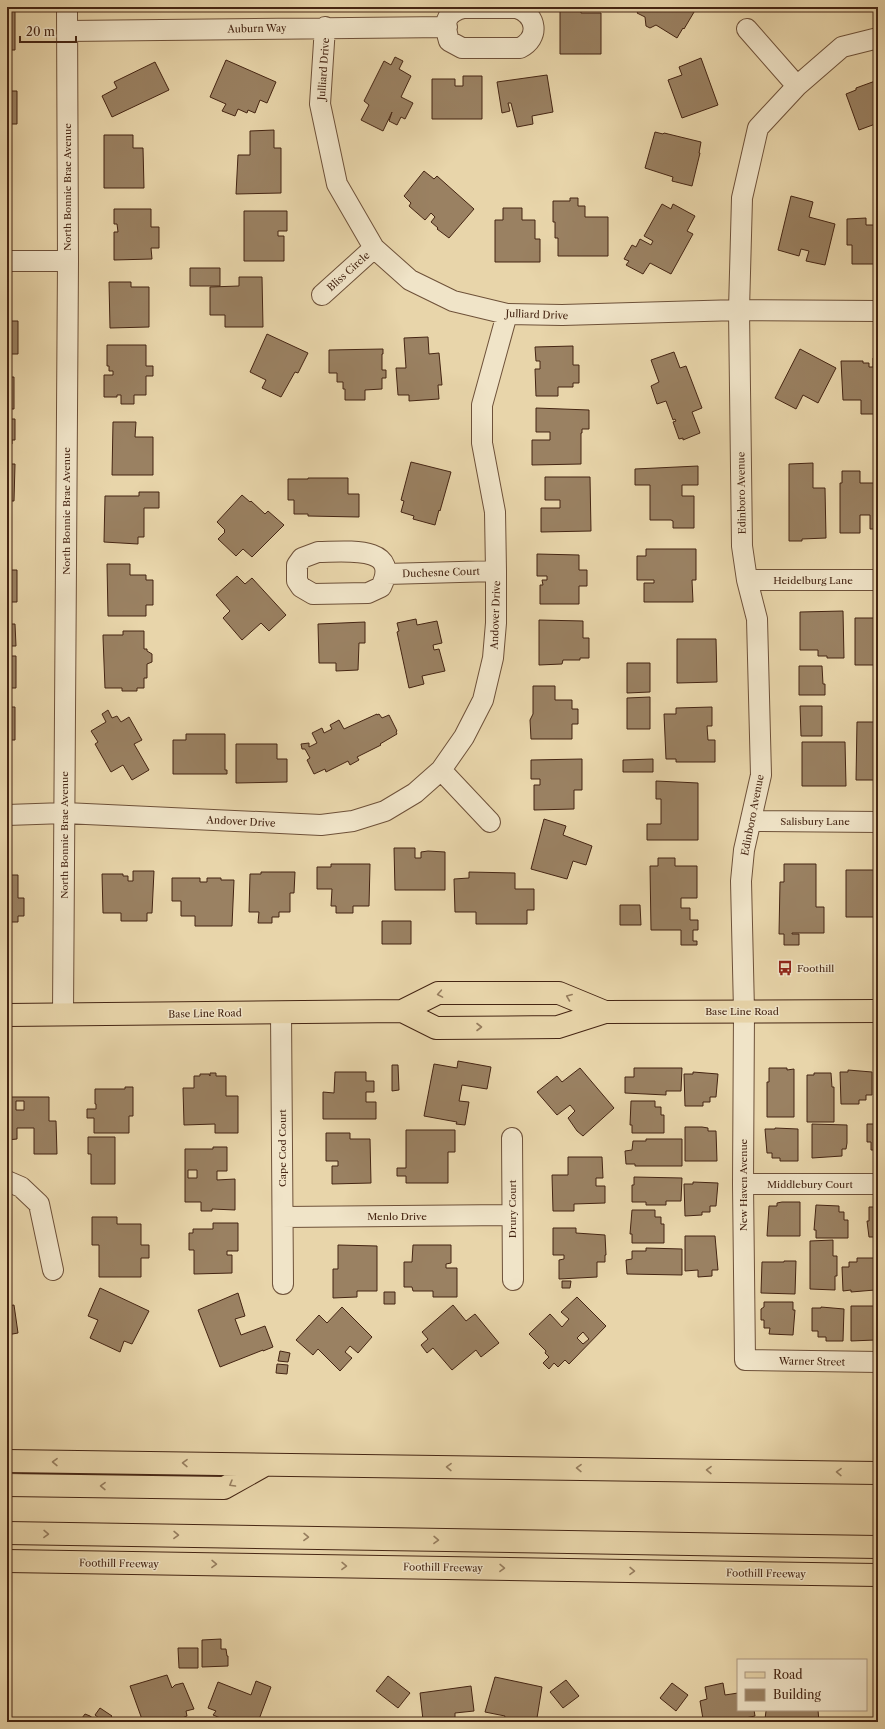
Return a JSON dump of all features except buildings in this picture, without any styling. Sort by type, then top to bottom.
[{"type":"main road","name":"Base Line Road","points":[[7,1016],[402,1011],[438,993],[559,993],[605,1012]]},
{"type":"main road","name":"Base Line Road","points":[[402,1011],[436,1028],[558,1027],[605,1012],[878,1011]]},
{"type":"main road","points":[[7,1461],[878,1473]]},
{"type":"main road","points":[[7,1485],[224,1488],[266,1464]]},
{"type":"main road","points":[[7,1533],[878,1547]]},
{"type":"main road","name":"Foothill Freeway","points":[[7,1561],[878,1575]]},
{"type":"street","name":"North Bonnie Brae Avenue","points":[[63,1015],[68,261],[67,7]]},
{"type":"street","name":"Auburn Way","points":[[67,31],[325,27],[447,27]]},
{"type":"street","name":"Julliard Drive","points":[[325,27],[320,104],[337,184],[374,248],[410,280],[453,301],[507,314],[562,315],[740,310],[878,311]]},
{"type":"street","points":[[748,29],[797,86]]},
{"type":"street","name":"Edinboro Avenue","points":[[744,1011],[741,881],[744,850],[752,821],[761,775],[757,618],[747,580],[742,546],[740,310],[742,198],[758,128],[797,86],[842,47],[878,38]]},
{"type":"street","name":"Bliss Circle","points":[[322,295],[374,248]]},
{"type":"street","points":[[7,261],[68,261]]},
{"type":"street","name":"Andover Drive","points":[[7,815],[65,813],[321,825],[354,821],[385,811],[415,793],[441,770],[464,737],[483,700],[493,658],[496,623],[495,512],[482,443],[482,405],[507,314]]},
{"type":"street","name":"Duchesne Court","points":[[386,574],[496,571]]},
{"type":"street","name":"Heidelburg Lane","points":[[747,580],[878,580]]},
{"type":"street","points":[[441,770],[490,822]]},
{"type":"street","name":"Salisbury Lane","points":[[752,821],[878,822]]},
{"type":"street","name":"New Haven Avenue","points":[[744,1011],[743,1184],[745,1360]]},
{"type":"street","name":"Cape Cod Court","points":[[281,1012],[283,1284]]},
{"type":"street","name":"Drury Court","points":[[512,1138],[513,1280]]},
{"type":"street","points":[[7,1181],[21,1187],[39,1204],[53,1270]]},
{"type":"street","name":"Middlebury Court","points":[[743,1184],[878,1184]]},
{"type":"street","name":"Menlo Drive","points":[[283,1217],[512,1215]]},
{"type":"street","name":"Warner Street","points":[[745,1360],[878,1362]]},
{"type":"place","name":"Foothill","points":[[785,968]]}]
